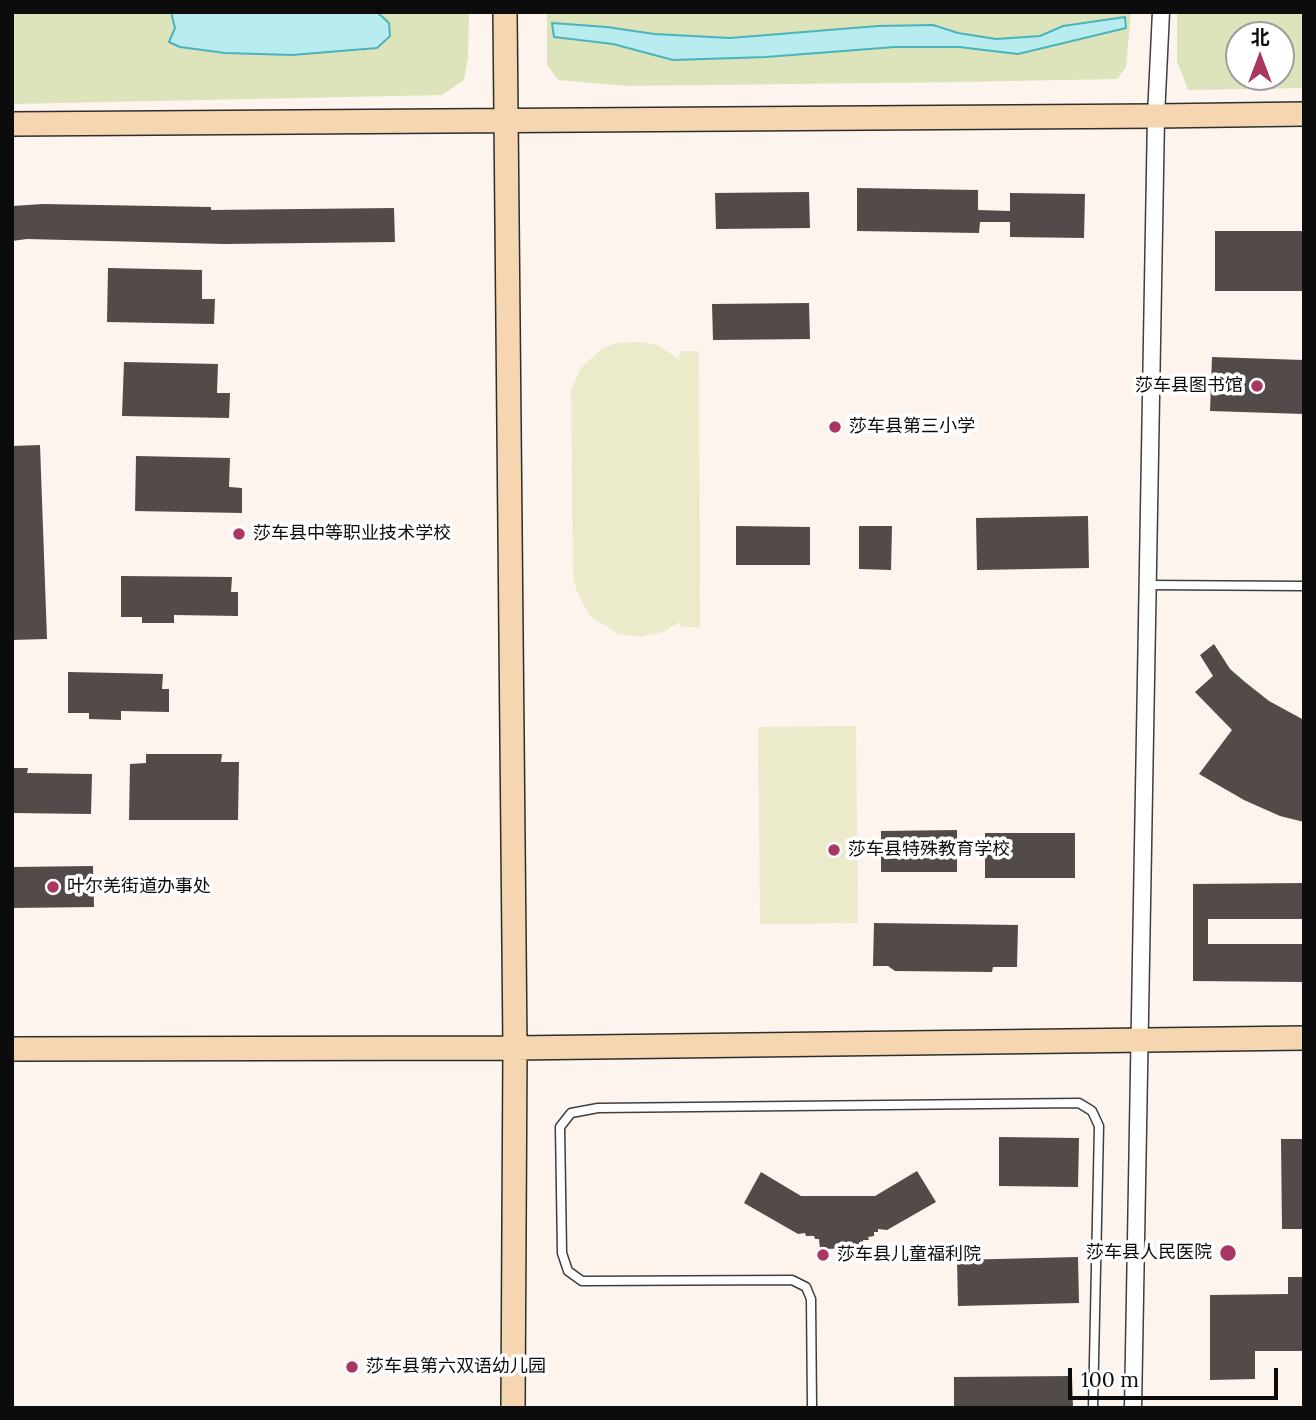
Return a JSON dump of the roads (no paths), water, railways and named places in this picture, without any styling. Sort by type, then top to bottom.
[{"type":"street","points":[[505,12],[515,1048],[513,1408]]},
{"type":"street","points":[[1133,1408],[1156,116],[1161,12]]},
{"type":"street","points":[[12,124],[1304,114]]},
{"type":"street","points":[[12,1049],[515,1048],[1304,1038]]},
{"type":"lane","points":[[1147,586],[1304,586]]},
{"type":"lane","points":[[812,1408],[811,1299],[806,1287],[792,1280],[582,1281],[568,1271],[562,1253],[560,1127],[571,1113],[598,1108],[1079,1103],[1092,1111],[1099,1126],[1093,1408]]},
{"type":"water","points":[[171,12],[377,12],[389,23],[390,36],[377,48],[292,55],[225,53],[180,47],[169,42],[175,28]]},
{"type":"water","points":[[1125,17],[1126,28],[1018,54],[959,47],[895,47],[766,57],[673,60],[613,44],[554,37],[552,23],[654,34],[730,38],[878,26],[933,25],[958,33],[996,39],[1040,36],[1063,26]]},
{"type":"place","name":"莎车县图书馆","points":[[1257,386]]},
{"type":"place","name":"莎车县第三小学","points":[[835,427]]},
{"type":"place","name":"莎车县中等职业技术学校","points":[[239,534]]},
{"type":"place","name":"莎车县特殊教育学校","points":[[834,850]]},
{"type":"place","name":"叶尔羌街道办事处","points":[[53,887]]},
{"type":"place","name":"莎车县人民医院","points":[[1228,1253]]},
{"type":"place","name":"莎车县儿童福利院","points":[[823,1255]]},
{"type":"place","name":"莎车县第六双语幼儿园","points":[[352,1367]]}]
